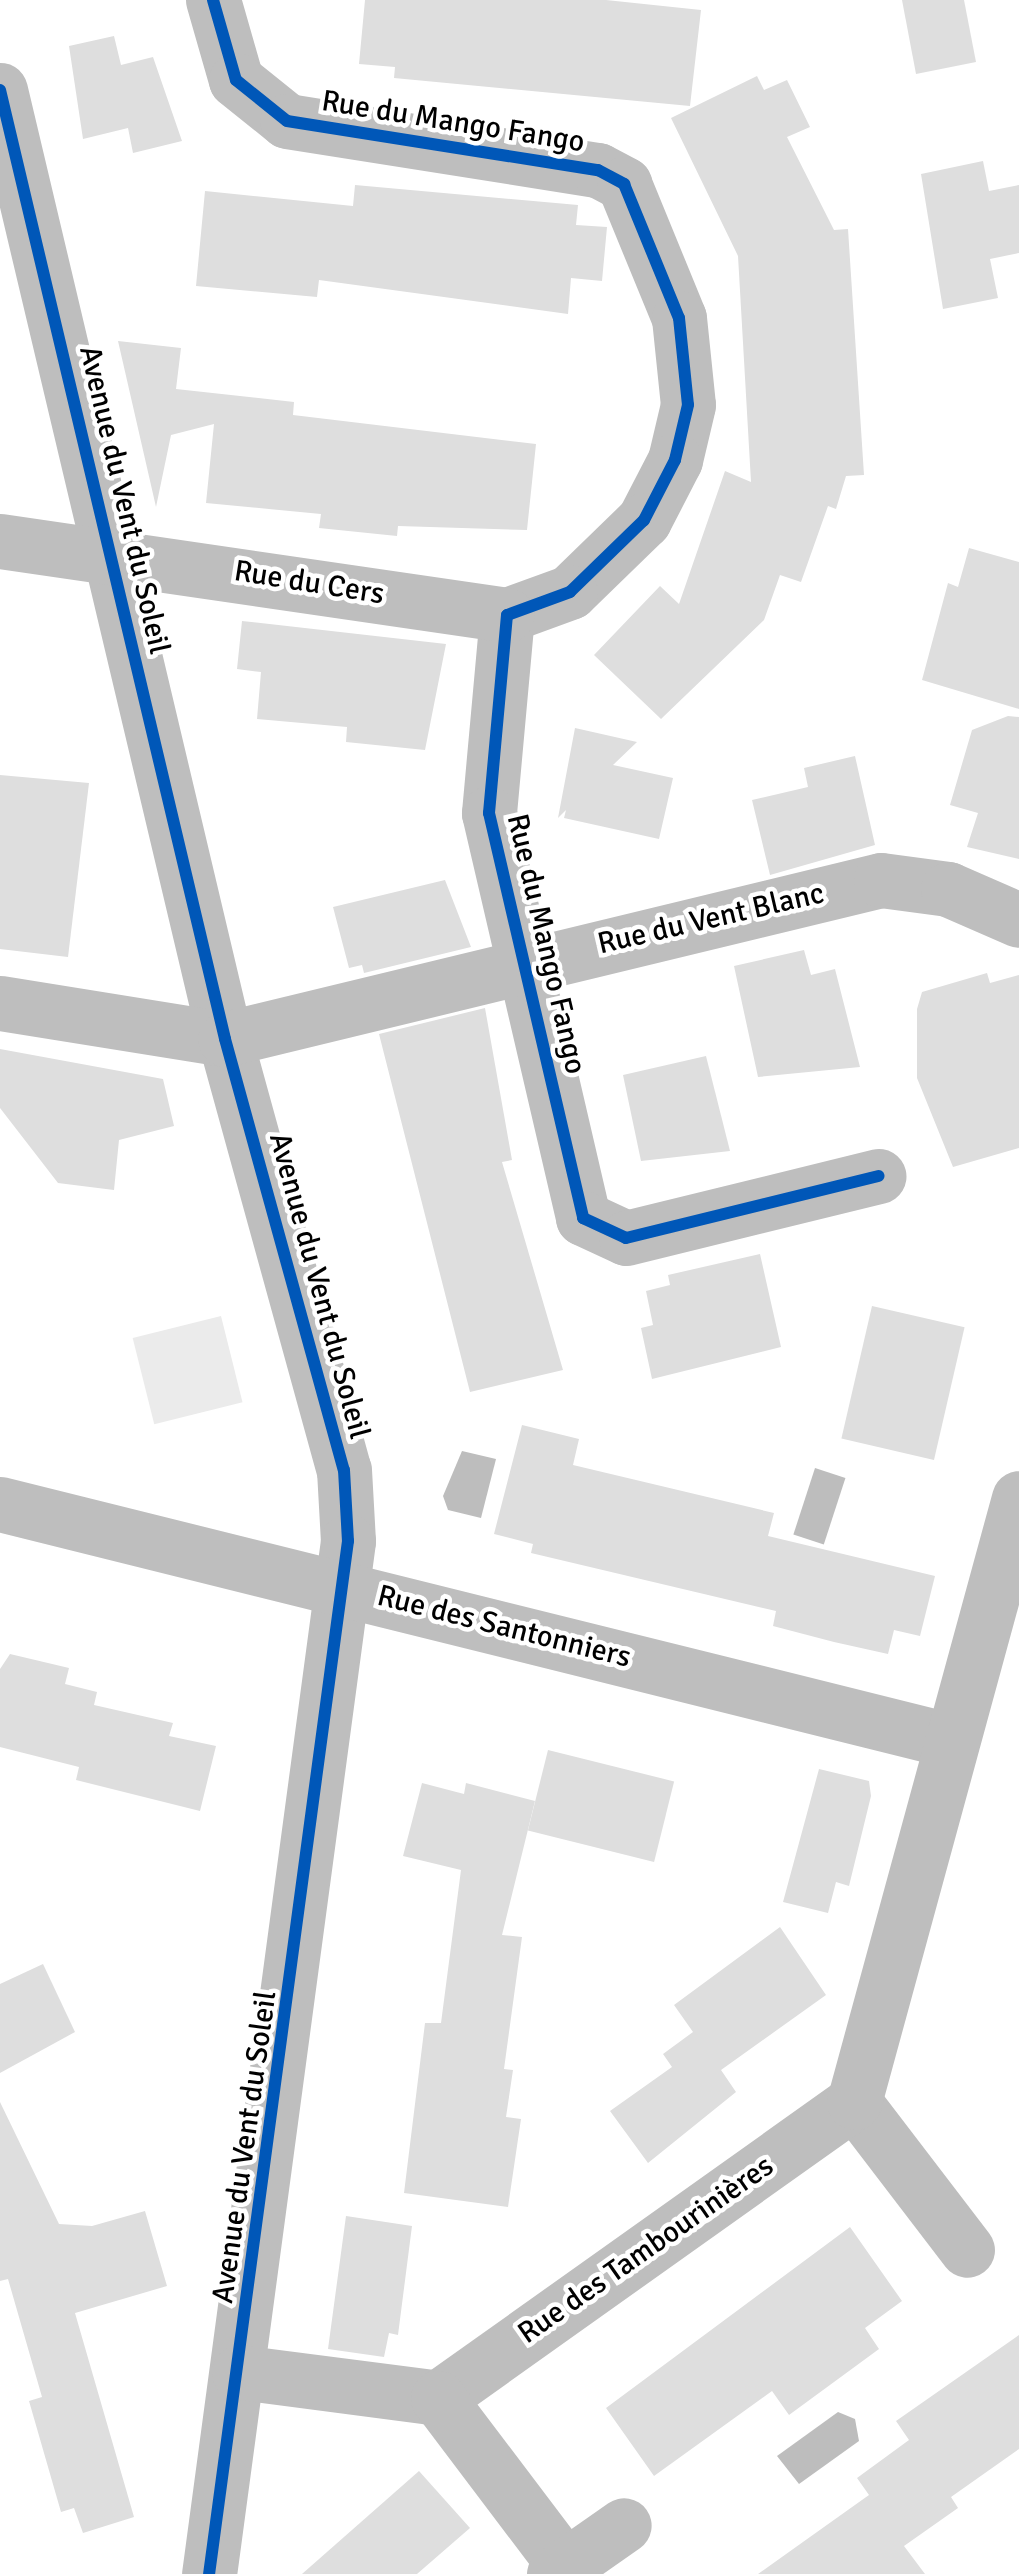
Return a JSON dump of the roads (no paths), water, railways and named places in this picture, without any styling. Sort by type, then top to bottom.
[{"type":"street","name":"Rue du Mango Fango","points":[[213,0],[236,80],[261,110],[286,121],[598,170],[640,206],[691,364],[675,460],[611,561],[570,592],[506,615],[490,813],[583,1218],[594,1229],[626,1238],[880,1176]]},
{"type":"street","name":"Avenue du Vent du Soleil","points":[[0,90],[225,1038],[344,1470],[340,1586],[239,2372],[209,2574]]},
{"type":"street","name":"Rue du Cers","points":[[0,541],[112,552],[506,615]]},
{"type":"street","name":"Rue du Vent Blanc","points":[[225,1038],[524,961],[881,880],[948,889],[1019,920]]},
{"type":"street","points":[[0,1003],[225,1038]]},
{"type":"street","points":[[967,2250],[854,2102],[949,1740],[1019,1498]]},
{"type":"street","name":"Rue des Santonniers","points":[[0,1504],[949,1740]]},
{"type":"street","name":"Rue des Tambourinières","points":[[438,2398],[854,2102]]},
{"type":"street","points":[[239,2372],[438,2398],[559,2570],[624,2525]]}]
